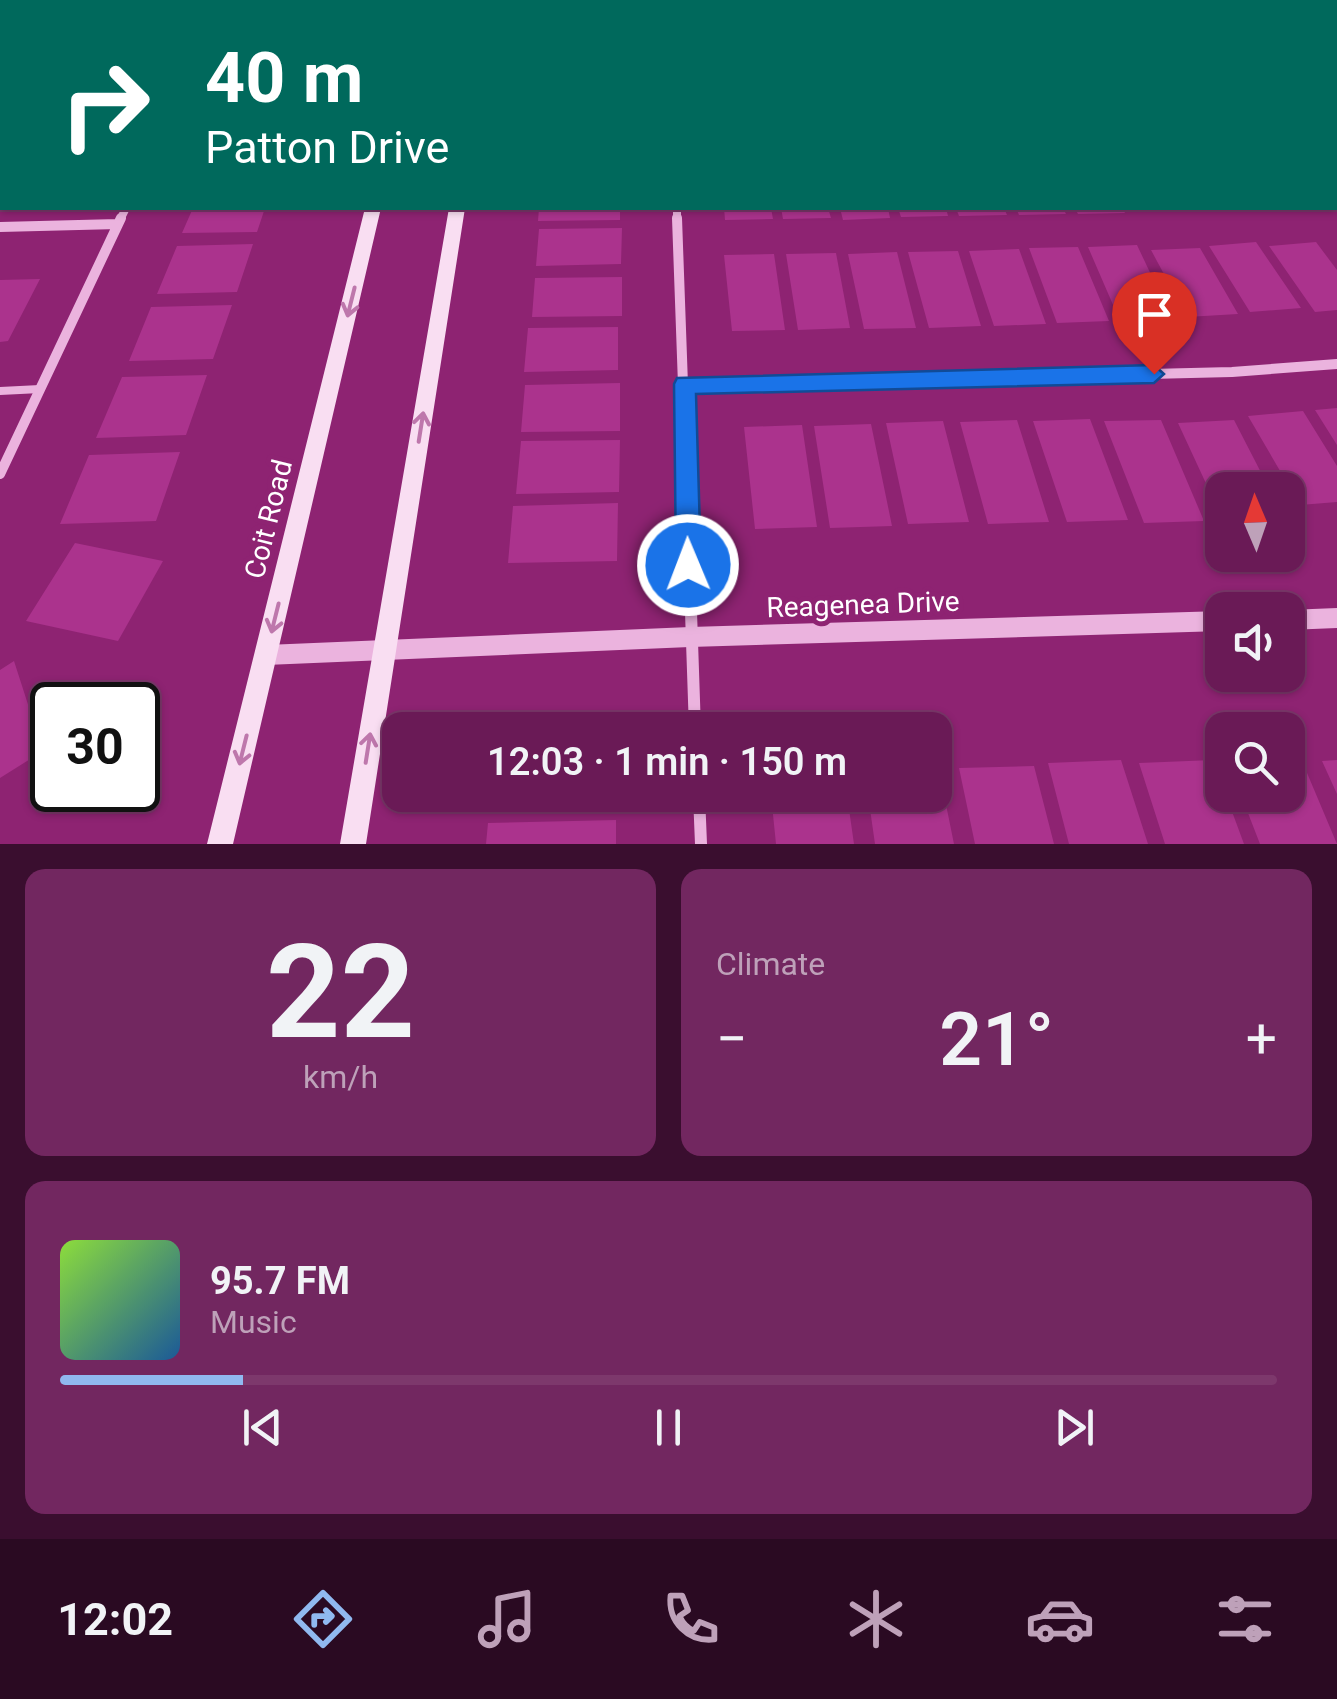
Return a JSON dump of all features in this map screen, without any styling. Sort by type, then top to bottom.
[{"type":"main road","name":"Coit Road","points":[[220,844],[373,210]]},
{"type":"main road","points":[[353,844],[457,210]]},
{"type":"street","points":[[0,474],[125,210]]},
{"type":"street","points":[[677,210],[694,712]]},
{"type":"street","points":[[0,227],[118,224]]},
{"type":"street","points":[[685,384],[1232,372],[1337,364]]},
{"type":"street","points":[[1305,619],[1337,618]]},
{"type":"street","name":"Reagenea Drive","points":[[266,656],[690,637],[1205,622]]},
{"type":"street","points":[[700,812],[701,844]]},
{"type":"lane","points":[[0,391],[41,389]]},
{"type":"building","points":[[192,210],[264,210],[257,232],[182,233]]},
{"type":"building","points":[[539,210],[620,210],[620,220],[538,221]]},
{"type":"building","points":[[724,210],[771,210],[773,219],[725,220]]},
{"type":"building","points":[[781,210],[829,210],[831,218],[783,219]]},
{"type":"building","points":[[840,210],[888,210],[890,218],[843,220]]},
{"type":"building","points":[[899,210],[946,210],[948,216],[901,217]]},
{"type":"building","points":[[957,210],[1005,210],[1007,215],[959,216]]},
{"type":"building","points":[[1017,210],[1064,210],[1066,214],[1019,215]]},
{"type":"building","points":[[1076,210],[1125,213],[1078,214]]},
{"type":"building","points":[[622,228],[621,264],[536,266],[539,229]]},
{"type":"building","points":[[1256,242],[1301,308],[1250,312],[1209,246]]},
{"type":"building","points":[[1316,242],[1337,270],[1337,310],[1315,312],[1269,246]]},
{"type":"building","points":[[253,244],[237,292],[157,294],[177,246]]},
{"type":"building","points":[[1137,245],[1172,319],[1120,321],[1088,247]]},
{"type":"building","points":[[1078,247],[1109,321],[1057,323],[1029,248]]},
{"type":"building","points":[[1200,248],[1238,314],[1187,317],[1151,250]]},
{"type":"building","points":[[1019,249],[1046,324],[994,326],[969,251]]},
{"type":"building","points":[[958,251],[981,326],[929,328],[908,252]]},
{"type":"building","points":[[897,252],[916,328],[864,329],[848,254]]},
{"type":"building","points":[[836,253],[850,328],[798,330],[786,254]]},
{"type":"building","points":[[774,254],[785,330],[732,331],[724,255]]},
{"type":"building","points":[[622,277],[622,316],[532,317],[535,278]]},
{"type":"building","points":[[40,279],[8,341],[0,342],[0,280]]},
{"type":"building","points":[[232,305],[213,359],[129,361],[151,307]]},
{"type":"building","points":[[618,327],[618,370],[524,372],[528,328]]},
{"type":"building","points":[[207,375],[186,435],[96,438],[122,377]]},
{"type":"building","points":[[620,383],[620,431],[521,432],[525,385]]},
{"type":"building","points":[[1337,408],[1337,445],[1315,410]]},
{"type":"building","points":[[1303,411],[1337,466],[1337,502],[1305,505],[1305,472],[1281,472],[1248,416]]},
{"type":"building","points":[[1090,419],[1128,520],[1067,522],[1033,421]]},
{"type":"building","points":[[1017,420],[1049,522],[988,524],[960,422]]},
{"type":"building","points":[[1161,420],[1204,521],[1144,523],[1104,421]]},
{"type":"building","points":[[1234,420],[1261,472],[1205,472],[1205,481],[1178,423]]},
{"type":"building","points":[[943,421],[969,522],[908,524],[886,423]]},
{"type":"building","points":[[871,424],[892,526],[830,528],[814,426]]},
{"type":"building","points":[[802,425],[817,527],[755,529],[744,427]]},
{"type":"building","points":[[620,440],[619,492],[516,494],[521,441]]},
{"type":"building","points":[[180,452],[156,521],[60,524],[89,455]]},
{"type":"building","points":[[618,503],[617,561],[508,563],[513,506]]},
{"type":"building","points":[[75,543],[163,561],[118,641],[26,621]]},
{"type":"building","points":[[14,661],[30,711],[30,759],[0,778],[0,670]]},
{"type":"building","points":[[1121,760],[1148,844],[1069,844],[1048,763]]},
{"type":"building","points":[[1205,760],[1205,812],[1232,812],[1244,844],[1165,844],[1139,763]]},
{"type":"building","points":[[1337,760],[1337,794],[1322,761]]},
{"type":"building","points":[[1034,766],[1054,844],[975,844],[959,768]]},
{"type":"building","points":[[1305,768],[1337,844],[1260,844],[1248,812],[1305,812]]},
{"type":"building","points":[[773,812],[849,812],[854,844],[776,844]]},
{"type":"building","points":[[870,812],[948,812],[954,844],[875,844]]},
{"type":"building","points":[[616,820],[616,844],[486,844],[488,823]]},
{"type":"route","points":[[688,565],[685,384],[1154,374]]}]
